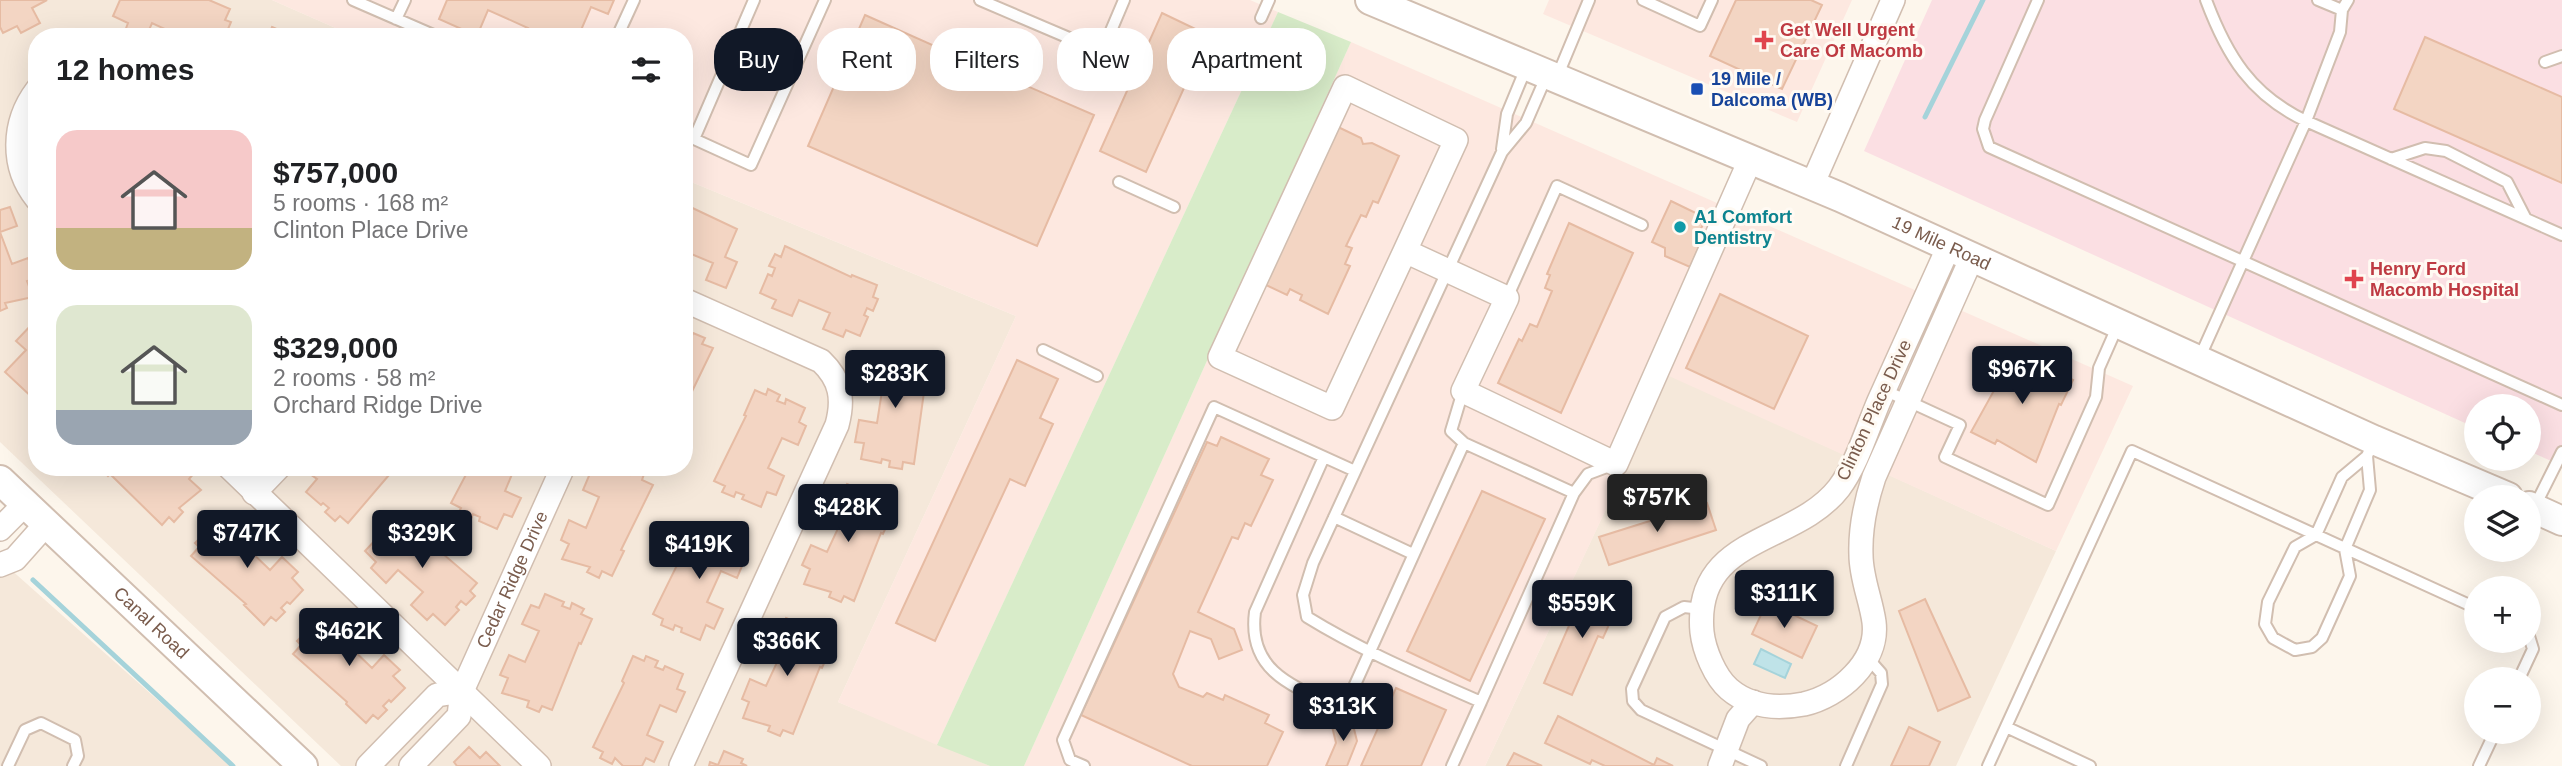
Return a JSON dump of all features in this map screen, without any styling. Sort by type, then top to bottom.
[{"type":"street","name":"19 Mile Road","points":[[1370,0],[1751,158],[2199,359],[2370,448],[2474,485]]},
{"type":"street","points":[[1812,185],[1893,0]]},
{"type":"street","points":[[1345,87],[1457,140],[1405,251],[1332,408],[1220,357],[1345,87]]},
{"type":"street","points":[[28,106],[22,116],[18,153],[28,185]]},
{"type":"street","points":[[1405,251],[1507,298],[1464,391],[1616,464],[1751,158]]},
{"type":"street","name":"Clinton Place Drive","points":[[1960,252],[1908,401],[1874,477],[1861,537],[1860,557],[1875,625],[1866,656],[1849,682],[1811,702],[1773,707],[1753,702],[1728,688],[1714,668],[1703,637],[1702,609],[1712,579],[1722,565],[1741,549],[1797,520],[1838,488],[1884,390],[1960,252]]},
{"type":"street","points":[[681,766],[836,425],[842,401],[839,385],[821,361],[693,304]]},
{"type":"street","points":[[238,476],[539,766]]},
{"type":"street","points":[[254,493],[270,476]]},
{"type":"street","name":"Cedar Ridge Drive","points":[[411,766],[459,716],[462,691],[559,476]]},
{"type":"street","name":"Canal Road","points":[[0,480],[303,766]]},
{"type":"street","points":[[0,529],[25,504]]},
{"type":"street","points":[[2541,511],[2562,521]]},
{"type":"street","points":[[0,565],[15,559],[47,523]]},
{"type":"street","points":[[368,766],[437,695],[462,691]]},
{"type":"street","points":[[1723,758],[1738,719],[1753,702]]},
{"type":"lane","points":[[353,0],[417,28]]},
{"type":"lane","points":[[396,19],[405,0]]},
{"type":"lane","points":[[621,28],[634,0]]},
{"type":"lane","points":[[754,0],[694,139],[751,166],[825,0]]},
{"type":"lane","points":[[980,0],[1102,52],[1124,0]]},
{"type":"lane","points":[[1261,18],[1269,0]]},
{"type":"lane","points":[[1502,152],[1507,114],[1543,74],[1588,0]]},
{"type":"lane","points":[[1643,0],[1700,26],[1712,0]]},
{"type":"lane","points":[[2038,0],[1985,120],[1983,130],[1989,148],[2562,405]]},
{"type":"lane","points":[[2206,0],[2234,61],[2249,82],[2267,99],[2306,121],[2562,235]]},
{"type":"lane","points":[[2199,359],[2306,121],[2340,32],[2345,5],[2318,0]]},
{"type":"lane","points":[[2545,62],[2562,56]]},
{"type":"lane","points":[[1481,702],[1370,651],[1307,617],[1303,596],[1312,563],[1502,152],[1525,123],[1543,74]]},
{"type":"lane","points":[[2391,159],[2425,148],[2446,151],[2507,182],[2527,219]]},
{"type":"lane","points":[[1119,182],[1174,207]]},
{"type":"lane","points":[[1507,298],[1557,186],[1642,225]]},
{"type":"lane","points":[[1884,390],[1960,425],[1945,457],[2048,505],[2096,397],[2099,368],[2119,323]]},
{"type":"lane","points":[[1043,350],[1097,376]]},
{"type":"lane","points":[[1464,391],[1451,431],[1464,443],[1574,494]]},
{"type":"lane","points":[[1084,766],[1070,760],[1063,740],[1214,407],[1355,471]]},
{"type":"lane","points":[[1324,457],[1255,612],[1255,638],[1261,657],[1271,671],[1285,682],[1344,709],[1464,443]]},
{"type":"lane","points":[[2370,448],[2370,490],[2345,549],[2350,576],[2322,638],[2312,647],[2295,650],[2273,638],[2265,624],[2268,602],[2295,547],[2316,536],[2342,477],[2370,448]]},
{"type":"lane","points":[[1988,766],[2132,451],[2464,603]]},
{"type":"lane","points":[[2541,490],[2562,452]]},
{"type":"lane","points":[[1452,766],[1574,494],[1588,474],[1616,464]]},
{"type":"lane","points":[[1334,517],[1413,554]]},
{"type":"lane","points":[[1702,609],[1684,607],[1665,617],[1632,689],[1633,701],[1641,710],[1723,758],[1761,766]]},
{"type":"lane","points":[[1846,766],[1882,684],[1881,673],[1866,656]]},
{"type":"lane","points":[[8,766],[25,730],[41,723],[75,740],[78,756],[73,766]]},
{"type":"lane","points":[[2006,727],[2091,766]]},
{"type":"lane","points":[[2479,766],[2489,744]]},
{"type":"shaded area","points":[[0,0],[272,0],[336,28],[28,28],[28,469],[0,442]]},
{"type":"shaded area","points":[[272,0],[1250,0],[1278,12],[1271,28],[1167,28],[1167,91],[1241,91],[937,745],[838,702],[1016,316],[693,183],[693,28],[336,28]]},
{"type":"shaded area","points":[[1549,0],[1852,0],[1797,122],[1543,14]]},
{"type":"shaded area","name":"Henry Ford Macomb Hospital","points":[[1932,0],[2562,0],[2562,466],[2541,456],[2541,394],[2464,394],[2464,423],[1864,151]]},
{"type":"shaded area","points":[[1351,42],[2133,386],[2056,551],[1669,376],[1485,766],[1024,766]]},
{"type":"shaded area","points":[[693,183],[1016,316],[838,702],[990,766],[341,766],[36,476],[693,476]]},
{"type":"shaded area","points":[[1669,375],[2056,551],[1956,766],[1485,766]]},
{"type":"shaded area","points":[[0,560],[232,766],[0,766]]},
{"type":"green space","points":[[1278,12],[1317,28],[1271,28]]},
{"type":"green space","points":[[1326,32],[1351,42],[1024,766],[990,766],[937,745],[1241,91],[1326,91]]},
{"type":"water","points":[[1761,649],[1791,664],[1785,678],[1754,664]]},
{"type":"building","points":[[0,0],[47,0],[32,8],[40,23],[21,33],[17,26],[3,33],[0,27]]},
{"type":"building","points":[[120,0],[209,0],[230,9],[225,20],[231,22],[228,28],[163,28],[152,23],[150,28],[126,28],[128,23],[113,16]]},
{"type":"building","points":[[447,0],[614,0],[608,14],[591,7],[582,28],[528,28],[488,10],[480,28],[459,28],[439,19]]},
{"type":"building","points":[[1736,0],[1811,0],[1822,5],[1782,89],[1710,56]]},
{"type":"building","points":[[1162,13],[1193,28],[1167,28],[1167,91],[1183,91],[1146,172],[1100,151],[1127,91],[1153,91],[1153,33]]},
{"type":"building","points":[[865,15],[894,28],[859,28]]},
{"type":"building","points":[[2425,37],[2562,97],[2562,183],[2394,109]]},
{"type":"building","points":[[916,38],[930,44],[930,91],[1039,91],[1094,115],[1037,246],[808,146],[832,91],[916,91]]},
{"type":"building","points":[[1336,126],[1361,138],[1363,144],[1372,143],[1399,156],[1378,203],[1373,201],[1366,217],[1361,215],[1346,246],[1352,248],[1345,264],[1350,266],[1328,314],[1300,300],[1302,295],[1290,289],[1287,295],[1262,283]]},
{"type":"building","name":"A1 Comfort Dentistry","points":[[1671,201],[1706,218],[1697,237],[1702,240],[1690,267],[1665,256],[1665,248],[1652,242]]},
{"type":"building","points":[[10,207],[17,226],[0,232],[0,210]]},
{"type":"building","points":[[693,208],[737,229],[725,257],[737,262],[726,288],[706,280],[713,263],[693,255]]},
{"type":"building","points":[[1569,223],[1633,253],[1561,413],[1498,383],[1519,339],[1522,341],[1530,324],[1537,327],[1552,291],[1545,288],[1550,275],[1547,274]]},
{"type":"building","points":[[0,232],[12,264],[28,258],[28,298],[5,303],[7,308],[0,311]]},
{"type":"building","points":[[785,246],[851,277],[852,275],[877,285],[873,297],[878,299],[873,311],[867,308],[864,315],[868,317],[860,336],[846,330],[843,337],[823,329],[830,313],[799,300],[792,316],[772,308],[776,300],[760,293],[768,274],[772,276],[775,268],[769,266],[775,254],[781,257]]},
{"type":"building","points":[[1720,294],[1808,336],[1774,409],[1686,368]]},
{"type":"building","points":[[28,328],[28,394],[5,372],[26,350],[16,341]]},
{"type":"building","points":[[693,333],[705,338],[702,344],[713,348],[693,389]]},
{"type":"building","points":[[2009,350],[2034,361],[2032,365],[2049,373],[2051,369],[2073,380],[2061,405],[2059,404],[2036,462],[1997,440],[1995,444],[1971,432],[2001,378],[1997,376]]},
{"type":"building","points":[[880,352],[900,356],[900,361],[907,362],[909,356],[921,358],[920,364],[932,366],[927,393],[924,392],[914,464],[903,462],[902,469],[889,467],[890,461],[882,459],[881,463],[861,459],[864,443],[855,442],[859,420],[877,423],[882,391],[865,387],[869,366],[877,368]]},
{"type":"building","points":[[1017,360],[1058,379],[1040,418],[1053,424],[1025,486],[1010,479],[935,641],[896,623]]},
{"type":"building","points":[[768,389],[780,395],[777,401],[785,404],[786,399],[805,408],[799,422],[806,426],[798,445],[782,438],[768,468],[784,476],[776,495],[767,492],[761,507],[742,499],[744,495],[736,492],[734,497],[722,492],[725,486],[714,481],[746,416],[744,415],[755,390],[766,395]]},
{"type":"building","points":[[1221,437],[1269,459],[1261,475],[1273,480],[1251,526],[1245,523],[1238,539],[1232,537],[1198,612],[1234,629],[1242,650],[1219,659],[1211,639],[1190,631],[1173,674],[1179,687],[1203,697],[1207,693],[1223,700],[1225,695],[1269,715],[1265,723],[1283,732],[1267,766],[1192,766],[1081,715],[1207,442],[1217,446]]},
{"type":"building","points":[[112,476],[192,476],[189,479],[201,490],[179,508],[183,512],[174,522],[169,517],[162,525]]},
{"type":"building","points":[[313,476],[388,476],[348,523],[340,516],[335,521],[325,512],[329,508],[323,503],[321,505],[306,492],[317,479]]},
{"type":"building","points":[[465,476],[511,476],[505,491],[521,498],[512,517],[504,514],[497,529],[479,521],[480,517],[473,514],[471,519],[458,514],[461,508],[451,503]]},
{"type":"building","points":[[589,476],[643,476],[642,480],[653,485],[621,550],[624,551],[612,576],[602,571],[599,578],[587,572],[590,567],[562,559],[569,544],[561,540],[569,520],[586,528],[599,497],[583,490]]},
{"type":"building","points":[[847,484],[866,492],[864,497],[872,500],[874,494],[886,499],[883,505],[894,509],[883,534],[881,533],[854,601],[844,596],[841,602],[829,597],[831,592],[804,584],[810,569],[802,565],[811,545],[827,552],[841,522],[824,515],[833,495],[841,498]]},
{"type":"building","points":[[1482,491],[1545,519],[1470,681],[1407,651]]},
{"type":"building","points":[[1707,503],[1716,530],[1609,565],[1599,537]]},
{"type":"building","points":[[225,514],[236,525],[242,519],[258,534],[246,547],[270,570],[282,557],[298,572],[292,578],[303,590],[290,604],[287,602],[281,608],[285,612],[276,621],[271,617],[264,625],[244,605],[246,604],[191,556],[199,547],[195,543],[204,534],[209,538],[214,533],[211,529]]},
{"type":"building","points":[[404,515],[424,534],[422,536],[477,583],[470,591],[475,596],[466,605],[461,601],[456,607],[459,610],[445,625],[433,614],[427,620],[411,605],[423,592],[398,570],[386,583],[371,568],[376,562],[365,551],[379,536],[382,539],[387,533],[383,529],[392,520],[396,523]]},
{"type":"building","points":[[694,523],[704,528],[707,523],[719,528],[716,534],[723,537],[725,533],[744,541],[738,555],[745,559],[737,578],[721,571],[707,602],[723,609],[714,629],[706,625],[700,640],[681,632],[682,628],[675,625],[673,630],[661,625],[663,619],[653,614],[685,549],[683,548]]},
{"type":"building","points":[[1592,585],[1621,598],[1603,638],[1598,636],[1572,695],[1544,683],[1571,621],[1576,623]]},
{"type":"building","points":[[545,594],[564,602],[562,606],[570,609],[572,603],[584,609],[581,614],[592,619],[581,644],[579,643],[552,710],[542,706],[539,712],[527,707],[529,701],[502,693],[508,678],[500,675],[509,655],[525,662],[539,631],[522,624],[531,605],[539,608]]},
{"type":"building","points":[[1925,599],[1970,697],[1938,711],[1899,611]]},
{"type":"building","points":[[1767,602],[1817,626],[1802,658],[1752,634]]},
{"type":"building","points":[[327,612],[338,623],[344,617],[360,632],[348,645],[372,668],[384,655],[400,670],[393,676],[405,688],[383,706],[387,710],[378,719],[373,715],[366,723],[347,702],[293,654],[301,645],[297,641],[306,632],[310,636],[316,631],[313,627]]},
{"type":"building","points":[[786,618],[805,626],[803,631],[811,634],[813,628],[825,633],[823,639],[833,643],[822,668],[820,667],[793,734],[783,730],[780,736],[768,731],[770,726],[743,718],[749,702],[742,699],[750,679],[766,686],[780,656],[764,649],[772,629],[780,633]]},
{"type":"building","points":[[633,656],[644,661],[646,656],[658,661],[655,667],[663,670],[665,666],[683,674],[677,689],[685,692],[676,712],[660,705],[647,735],[663,742],[654,762],[646,758],[642,766],[623,766],[615,758],[612,764],[600,758],[603,752],[593,747],[624,683],[622,681]]},
{"type":"building","points":[[1396,688],[1446,710],[1421,766],[1361,766]]},
{"type":"building","points":[[1558,716],[1654,765],[1657,758],[1673,766],[1605,766],[1592,760],[1590,764],[1545,743]]},
{"type":"building","points":[[1351,717],[1357,741],[1347,766],[1326,766],[1336,743],[1331,722]]},
{"type":"building","points":[[1909,727],[1940,742],[1929,766],[1891,766]]},
{"type":"building","points":[[469,747],[480,758],[486,752],[500,766],[457,766],[454,762]]},
{"type":"building","points":[[724,751],[743,759],[741,763],[747,766],[709,766],[710,762],[718,765]]},
{"type":"building","points":[[1514,753],[1542,766],[1507,766]]},
{"type":"waterway","points":[[1925,117],[1983,0]]},
{"type":"waterway","points":[[33,580],[233,766]]},
{"type":"place","name":"Get Well Urgent Care Of Macomb","points":[[1764,40]]},
{"type":"place","name":"19 Mile / Dalcoma (WB)","points":[[1697,89]]},
{"type":"place","name":"A1 Comfort Dentistry","points":[[1680,227]]},
{"type":"place","name":"Henry Ford Macomb Hospital","points":[[2354,279]]}]
